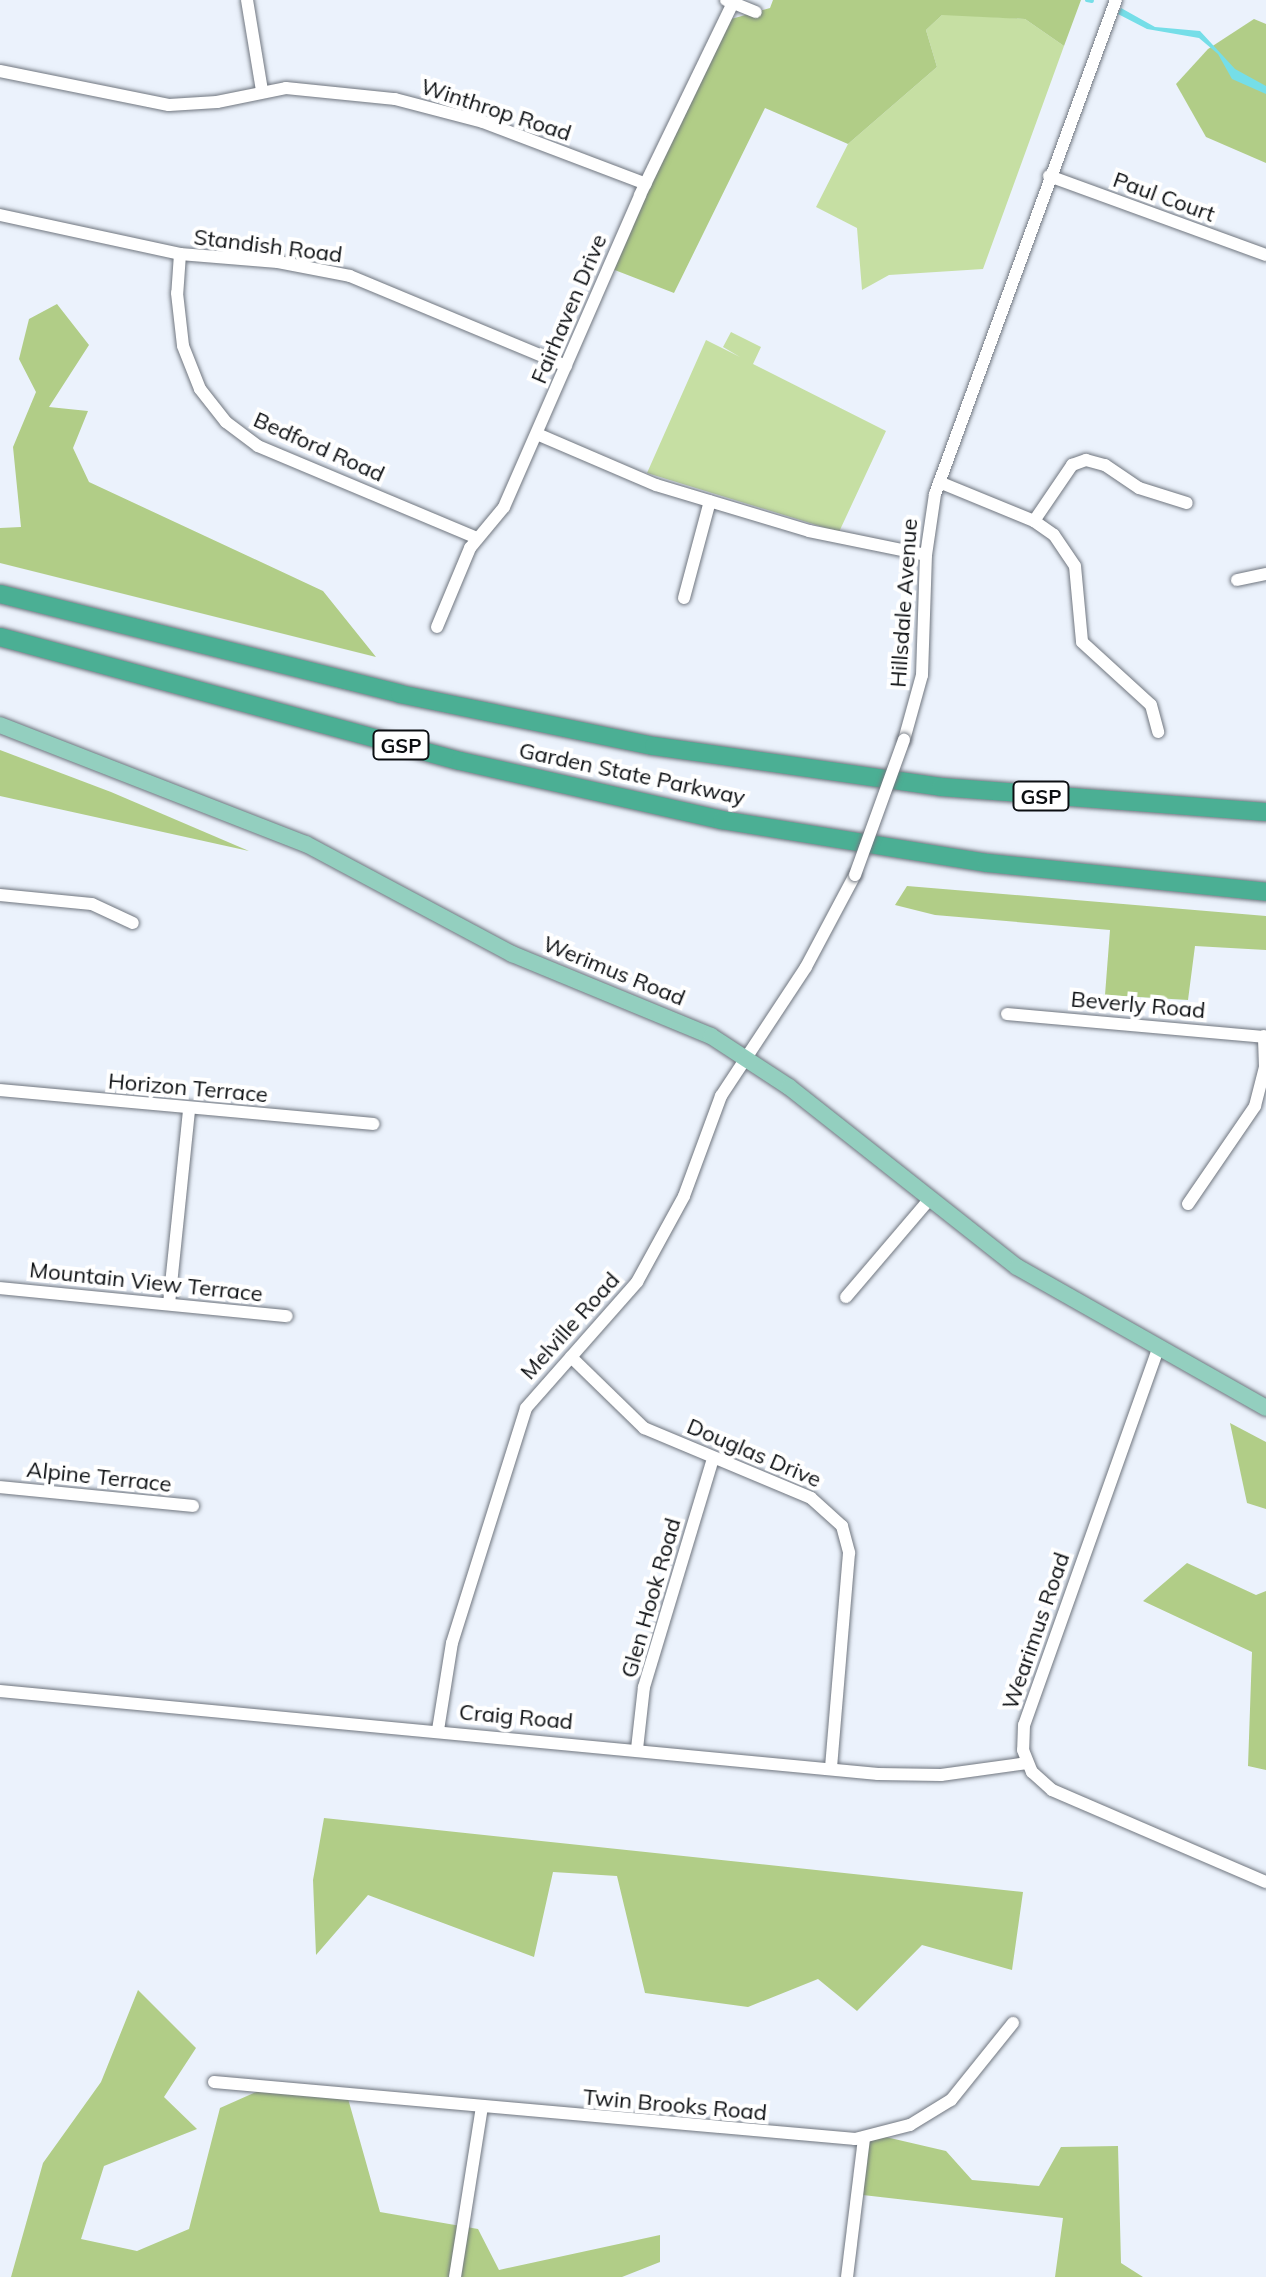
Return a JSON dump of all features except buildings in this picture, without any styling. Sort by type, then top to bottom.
[{"type":"highway","name":"Garden State Parkway","points":[[0,594],[400,694],[654,746],[967,790],[1266,812]]},
{"type":"highway","name":"Garden State Parkway","points":[[0,637],[460,761],[722,820],[987,863],[1266,892]]},
{"type":"main road","name":"Werimus Road","points":[[0,725],[306,844],[512,954],[674,1018],[745,1056],[928,1201],[1017,1267],[1266,1408]]},
{"type":"street","points":[[247,0],[262,91]]},
{"type":"street","name":"Hillsdale Avenue","points":[[745,1056],[806,967],[855,875],[904,740],[922,675],[926,555],[939,482],[1116,0]]},
{"type":"street","points":[[729,1],[756,12]]},
{"type":"street","name":"Fairhaven Drive","points":[[437,627],[477,538],[504,507],[729,1]]},
{"type":"street","name":"Winthrop Road","points":[[0,71],[169,105],[217,102],[262,91],[309,88],[439,109],[646,184]]},
{"type":"street","name":"Paul Court","points":[[1049,176],[1266,255]]},
{"type":"street","name":"Standish Road","points":[[0,215],[180,254],[278,262],[350,276],[566,366]]},
{"type":"street","name":"Bedford Road","points":[[180,254],[177,293],[183,346],[200,389],[226,422],[258,446],[477,538]]},
{"type":"street","points":[[537,434],[619,471],[710,501],[824,534],[926,555]]},
{"type":"street","points":[[1034,521],[1072,465],[1086,460],[1105,465],[1139,488],[1187,503]]},
{"type":"street","points":[[939,482],[1034,521],[1054,535],[1075,566],[1087,650],[1151,705],[1158,732]]},
{"type":"street","points":[[684,598],[710,501]]},
{"type":"street","points":[[1237,580],[1266,574]]},
{"type":"street","points":[[0,895],[92,904],[133,923]]},
{"type":"street","name":"Beverly Road","points":[[1007,1014],[1265,1036]]},
{"type":"street","points":[[1188,1204],[1255,1106],[1265,1067],[1265,1036]]},
{"type":"street","name":"Melville Road","points":[[438,1730],[452,1643],[518,1425],[536,1391],[619,1306],[653,1255],[684,1196],[721,1096],[745,1056]]},
{"type":"street","name":"Horizon Terrace","points":[[0,1090],[373,1124]]},
{"type":"street","points":[[169,1304],[189,1109]]},
{"type":"street","points":[[846,1297],[928,1201]]},
{"type":"street","name":"Mountain View Terrace","points":[[0,1288],[287,1316]]},
{"type":"street","name":"Wearimus Road","points":[[1027,1763],[1024,1725],[1158,1349]]},
{"type":"street","name":"Douglas Drive","points":[[571,1357],[628,1417],[713,1459],[822,1504],[847,1539],[831,1768]]},
{"type":"street","name":"Glen Hook Road","points":[[637,1749],[644,1687],[713,1459]]},
{"type":"street","name":"Alpine Terrace","points":[[0,1487],[193,1506]]},
{"type":"street","name":"Craig Road","points":[[0,1691],[912,1776],[1027,1763]]},
{"type":"street","points":[[1027,1763],[1052,1790],[1266,1882]]},
{"type":"street","name":"Twin Brooks Road","points":[[214,2082],[864,2138],[910,2125],[951,2100],[1013,2023]]},
{"type":"street","points":[[455,2277],[482,2107]]},
{"type":"street","points":[[847,2277],[864,2138]]},
{"type":"green space","points":[[773,0],[1081,0],[1064,46],[1025,19],[942,15],[926,30],[937,67],[848,144],[765,108],[674,293],[607,267],[717,23],[770,8]]},
{"type":"green space","points":[[943,14],[1025,19],[1064,46],[983,269],[889,275],[862,290],[857,228],[816,207],[848,144],[937,67],[926,30]]},
{"type":"green space","points":[[1254,19],[1266,24],[1266,163],[1206,137],[1176,84],[1208,49]]},
{"type":"green space","points":[[57,304],[89,345],[49,407],[88,411],[73,448],[89,482],[323,591],[376,657],[0,563],[0,528],[21,527],[13,447],[36,392],[19,359],[29,319]]},
{"type":"green space","points":[[731,332],[761,347],[753,364],[886,431],[839,532],[647,473],[706,340],[740,357],[723,347]]},
{"type":"green space","points":[[0,750],[111,792],[249,851],[0,796]]},
{"type":"green space","points":[[907,886],[1266,916],[1266,950],[1195,946],[1188,1000],[1105,995],[1110,930],[935,915],[895,905]]},
{"type":"green space","points":[[1230,1423],[1266,1442],[1266,1509],[1247,1503]]},
{"type":"green space","points":[[1187,1563],[1256,1595],[1266,1591],[1266,1770],[1248,1766],[1252,1652],[1143,1601]]},
{"type":"green space","points":[[324,1818],[1023,1892],[1012,1970],[922,1945],[857,2011],[818,1979],[748,2007],[645,1993],[617,1876],[553,1872],[534,1957],[368,1895],[316,1955],[313,1880]]},
{"type":"green space","points":[[138,1990],[196,2048],[164,2097],[197,2129],[104,2166],[81,2239],[137,2251],[189,2229],[220,2108],[263,2089],[347,2095],[380,2212],[478,2229],[499,2270],[660,2235],[660,2262],[622,2277],[11,2277],[43,2163],[101,2082]]},
{"type":"green space","points":[[860,2131],[946,2151],[972,2180],[1039,2186],[1061,2147],[1118,2146],[1121,2263],[1143,2277],[1055,2277],[1063,2218],[854,2194]]},
{"type":"water","points":[[1121,8],[1155,27],[1200,31],[1235,69],[1266,86],[1266,94],[1232,79],[1218,54],[1199,38],[1147,29],[1118,14]]},
{"type":"waterway","points":[[1087,0],[1092,1]]}]
